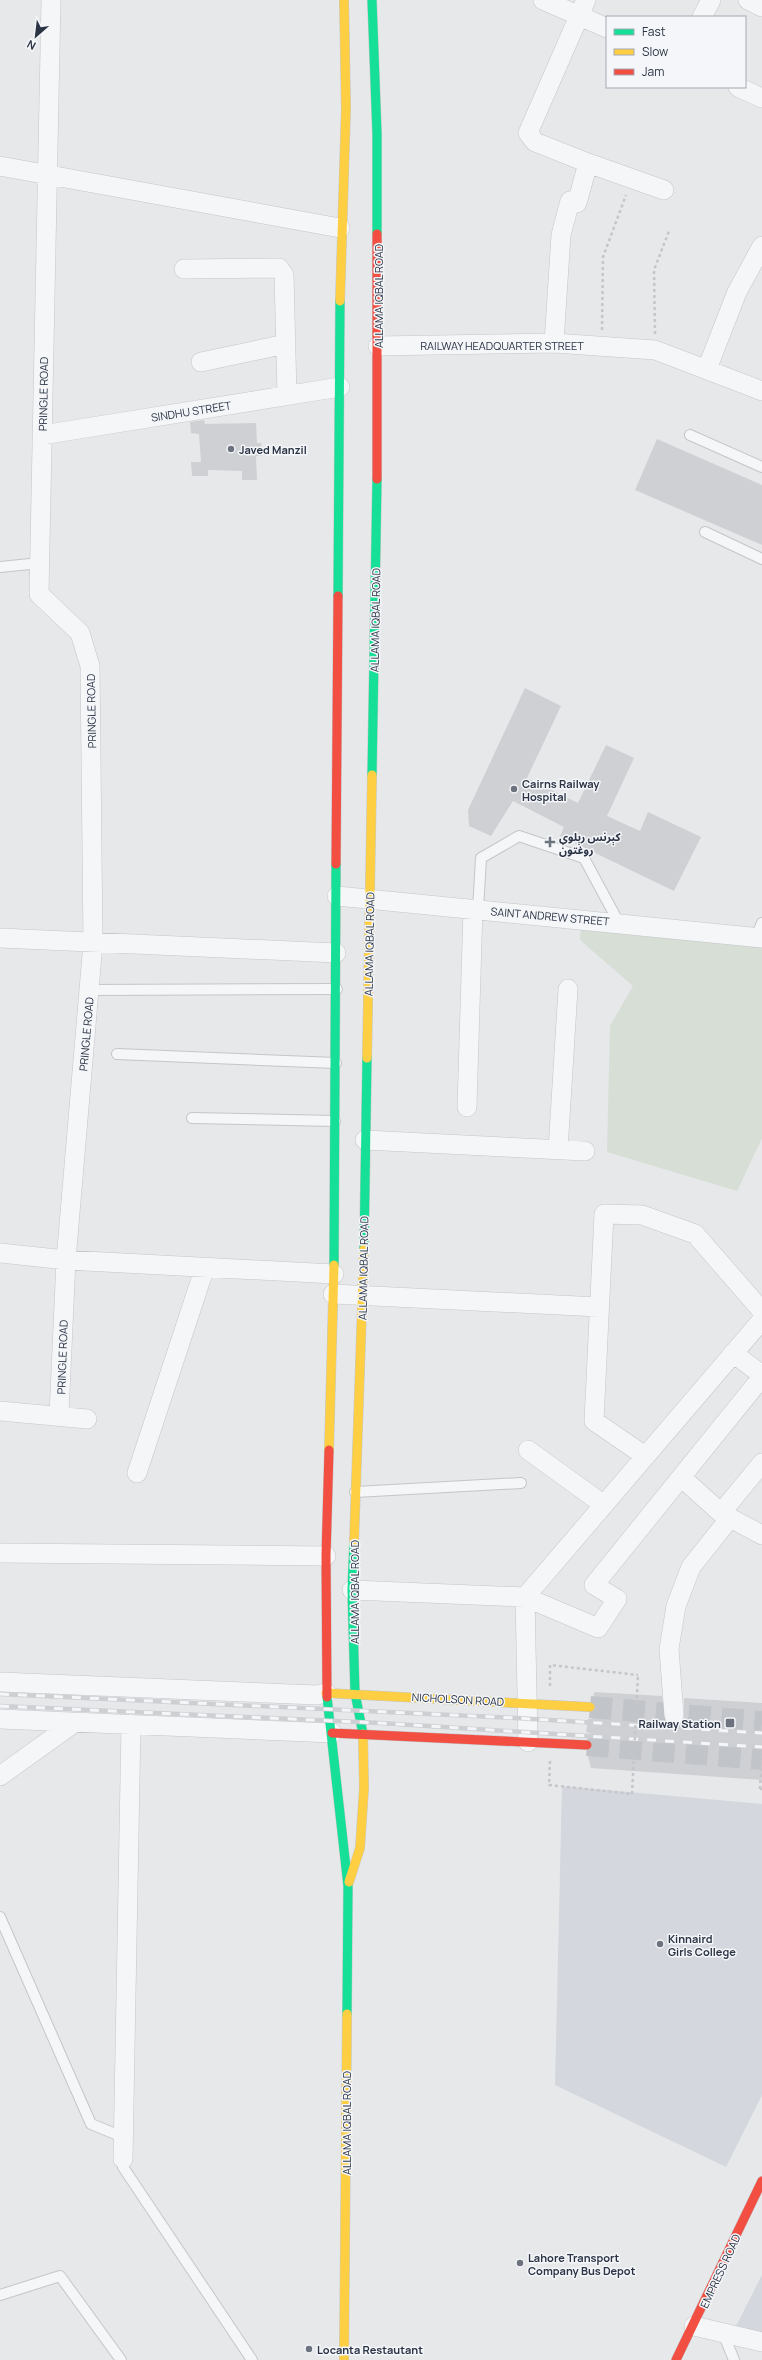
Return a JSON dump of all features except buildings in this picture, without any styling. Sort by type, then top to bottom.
[{"type":"main road","name":"ALLAMA IQBAL ROAD","points":[[344,0],[346,108],[340,228],[337,989],[334,1294],[326,1556],[326,1692],[332,1733],[348,1886],[344,2360]]},
{"type":"main road","name":"ALLAMA IQBAL ROAD","points":[[348,1886],[360,1848],[364,1788],[363,1733],[355,1693],[352,1590],[363,1296],[378,346],[377,134],[372,0]]},
{"type":"main road","name":"NICHOLSON ROAD","points":[[326,1692],[590,1707]]},
{"type":"main road","points":[[332,1733],[363,1733],[587,1744]]},
{"type":"main road","name":"EMPRESS ROAD","points":[[676,2360],[694,2326],[762,2181]]},
{"type":"street","name":"PRINGLE ROAD","points":[[52,0],[39,594],[80,633],[90,666],[93,943],[66,1260],[59,1415]]},
{"type":"street","points":[[543,0],[582,8],[606,27]]},
{"type":"street","points":[[703,16],[711,0]]},
{"type":"street","points":[[748,0],[762,7]]},
{"type":"street","points":[[582,8],[528,134],[529,137],[535,142],[588,163],[664,190]]},
{"type":"street","points":[[740,88],[762,98]]},
{"type":"street","points":[[554,343],[561,235],[570,201],[577,203],[588,163]]},
{"type":"street","points":[[0,166],[48,173],[340,228]]},
{"type":"street","points":[[707,369],[737,292],[762,246]]},
{"type":"street","points":[[184,269],[279,268],[284,275],[287,395]]},
{"type":"street","name":"RAILWAY HEADQUARTER STREET","points":[[378,346],[554,343],[655,350],[762,391]]},
{"type":"street","points":[[201,362],[286,344]]},
{"type":"street","name":"SINDHU STREET","points":[[42,435],[340,387]]},
{"type":"street","name":"SAINT ANDREW STREET","points":[[337,896],[619,923],[760,933]]},
{"type":"street","points":[[467,1107],[475,910]]},
{"type":"street","points":[[0,938],[336,953]]},
{"type":"street","points":[[558,1150],[568,989]]},
{"type":"street","points":[[366,1140],[585,1151]]},
{"type":"street","points":[[528,1742],[529,1703],[525,1597],[761,1321],[695,1234],[642,1215],[604,1214],[594,1421],[645,1456]]},
{"type":"street","points":[[0,1253],[66,1260],[334,1274]]},
{"type":"street","points":[[137,1473],[204,1267]]},
{"type":"street","points":[[334,1294],[599,1307]]},
{"type":"street","points":[[352,1590],[525,1597],[598,1628],[617,1599],[594,1585],[762,1376],[733,1353]]},
{"type":"street","points":[[0,1411],[59,1415],[87,1419]]},
{"type":"street","points":[[528,1450],[604,1505]]},
{"type":"street","points":[[674,1715],[669,1649],[676,1606],[691,1567],[762,1463]]},
{"type":"street","points":[[681,1477],[726,1516],[762,1535]]},
{"type":"street","points":[[0,1553],[326,1556]]},
{"type":"street","points":[[0,1682],[317,1695],[326,1692]]},
{"type":"street","points":[[0,1719],[332,1733]]},
{"type":"street","points":[[0,1776],[74,1723]]},
{"type":"street","points":[[123,2159],[130,1724]]},
{"type":"street","points":[[694,2326],[762,2342]]},
{"type":"lane","points":[[690,435],[762,467]]},
{"type":"lane","points":[[704,532],[762,559]]},
{"type":"lane","points":[[0,567],[40,563]]},
{"type":"lane","points":[[475,910],[481,858],[519,836],[584,858],[619,923]]},
{"type":"lane","points":[[90,990],[337,989]]},
{"type":"lane","points":[[117,1054],[336,1063]]},
{"type":"lane","points":[[192,1118],[335,1121]]},
{"type":"lane","points":[[355,1492],[521,1483]]},
{"type":"lane","points":[[0,1917],[91,2124],[123,2137]]},
{"type":"lane","points":[[123,2159],[123,2167],[252,2360]]},
{"type":"lane","points":[[0,2295],[60,2276],[120,2360]]},
{"type":"lane","points":[[723,2333],[734,2360]]},
{"type":"path","points":[[602,346],[603,257],[632,178]]},
{"type":"path","points":[[655,350],[654,270],[669,231]]},
{"type":"path","points":[[549,1704],[550,1665],[638,1675],[632,1794],[549,1785],[550,1743]]},
{"type":"path","points":[[762,1752],[760,1789],[762,1789]]},
{"type":"shaded area","points":[[581,926],[762,948],[762,1138],[737,1191],[607,1152],[610,1026],[633,986],[580,940]]},
{"type":"shaded area","name":"Kinnaird Girls College","points":[[562,1786],[762,1804],[762,2095],[726,2167],[555,2085]]},
{"type":"shaded area","points":[[762,2275],[762,2337],[734,2330]]},
{"type":"tunnel","points":[[590,1707],[762,1722]]},
{"type":"tunnel","points":[[587,1745],[762,1759]]},
{"type":"railway","points":[[0,1694],[516,1718],[762,1733]]},
{"type":"railway","points":[[0,1706],[380,1723],[762,1747]]},
{"type":"traffic: fast","points":[[372,0],[377,134],[377,234]]},
{"type":"traffic: fast","points":[[338,596],[340,301]]},
{"type":"traffic: fast","points":[[372,775],[377,479]]},
{"type":"traffic: fast","points":[[334,1265],[336,864]]},
{"type":"traffic: fast","points":[[364,1249],[367,1058]]},
{"type":"traffic: fast","points":[[354,1543],[352,1590],[355,1693],[363,1734]]},
{"type":"traffic: fast","points":[[327,1697],[348,1886],[347,2014]]},
{"type":"traffic: slow","points":[[340,301],[346,108],[344,0]]},
{"type":"traffic: slow","points":[[367,1058],[372,775]]},
{"type":"traffic: slow","points":[[354,1543],[364,1249]]},
{"type":"traffic: slow","points":[[329,1450],[334,1265]]},
{"type":"traffic: slow","points":[[326,1693],[590,1707]]},
{"type":"traffic: slow","points":[[349,1882],[360,1848],[364,1788],[363,1734]]},
{"type":"traffic: slow","points":[[344,2360],[347,2014]]},
{"type":"traffic: jam","points":[[377,234],[377,479]]},
{"type":"traffic: jam","points":[[336,864],[338,596]]},
{"type":"traffic: jam","points":[[327,1697],[326,1556],[329,1450]]},
{"type":"traffic: jam","points":[[332,1733],[587,1745]]},
{"type":"traffic: jam","points":[[676,2360],[762,2181]]},
{"type":"place","name":"Javed Manzil","points":[[231,449]]},
{"type":"place","name":"Cairns Railway Hospital","points":[[514,789]]},
{"type":"place","name":"کېرنس رېلوې روغتون","points":[[550,842]]},
{"type":"place","name":"Railway Station","points":[[730,1723]]},
{"type":"place","name":"Kinnaird Girls College","points":[[660,1944]]},
{"type":"place","name":"Lahore Transport Company Bus Depot","points":[[520,2263]]},
{"type":"place","name":"Locanta Restautant","points":[[309,2349]]}]
